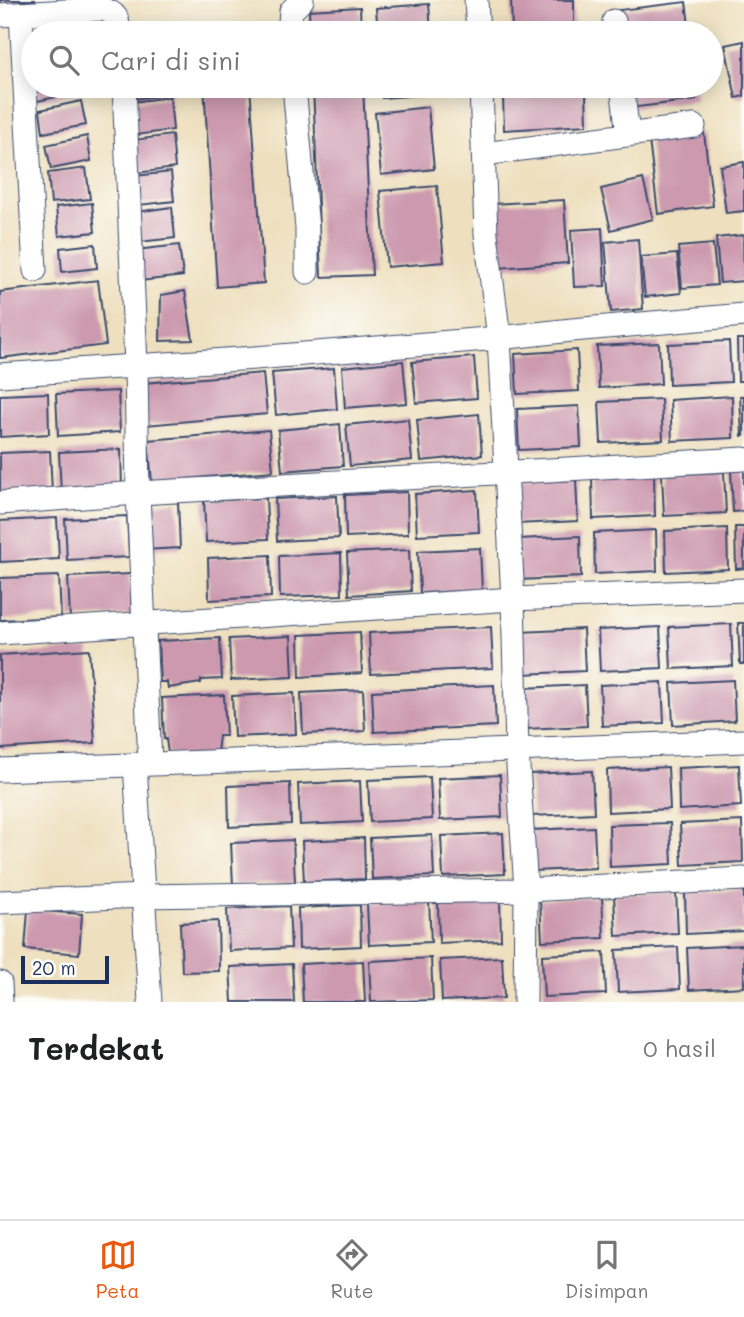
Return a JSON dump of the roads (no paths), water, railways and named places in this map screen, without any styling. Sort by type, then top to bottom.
[{"type":"street","points":[[291,21],[292,11],[302,0]]},
{"type":"street","points":[[476,0],[477,21]]},
{"type":"street","points":[[35,270],[10,15],[77,5],[110,11],[118,21]]},
{"type":"street","points":[[125,98],[136,365],[144,896],[150,1002]]},
{"type":"street","points":[[295,98],[307,228],[307,272]]},
{"type":"street","points":[[482,98],[486,234],[499,338],[513,599],[517,750],[526,890],[525,1002]]},
{"type":"street","points":[[624,98],[628,134]]},
{"type":"street","points":[[484,154],[694,126]]},
{"type":"street","points":[[0,375],[499,338],[744,315]]},
{"type":"street","points":[[0,503],[744,459]]},
{"type":"street","points":[[0,634],[513,599],[744,590]]},
{"type":"street","points":[[0,770],[744,741]]},
{"type":"street","points":[[0,902],[144,896],[526,890],[744,879]]},
{"type":"street","points":[[0,983],[1,1002]]}]
